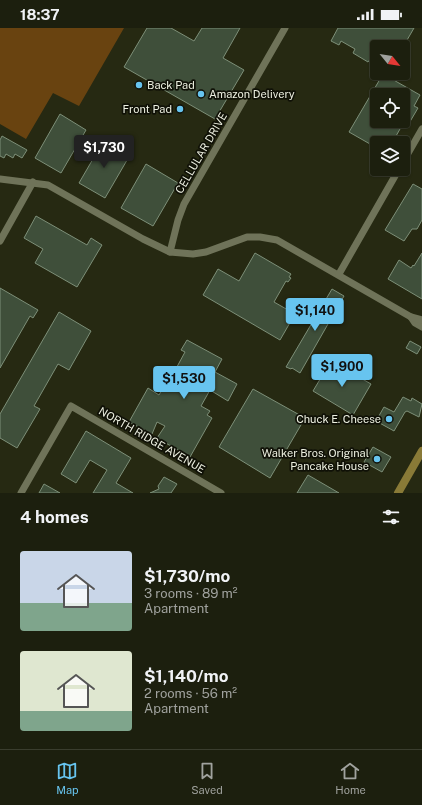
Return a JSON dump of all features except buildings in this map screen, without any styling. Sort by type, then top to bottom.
[{"type":"main road","points":[[398,493],[422,451]]},
{"type":"street","name":"CELLULAR DRIVE","points":[[170,252],[178,220],[184,204],[285,28]]},
{"type":"street","points":[[410,149],[422,128]]},
{"type":"street","points":[[339,274],[395,176]]},
{"type":"street","points":[[0,179],[48,185],[142,239],[170,252],[196,254],[209,251],[242,238],[264,237],[284,243],[411,317],[422,320]]},
{"type":"street","points":[[0,241],[33,182]]},
{"type":"street","points":[[411,317],[415,323],[422,327]]},
{"type":"street","name":"NORTH RIDGE AVENUE","points":[[21,493],[71,406],[221,493]]},
{"type":"shaded area","points":[[0,28],[124,28],[79,106],[53,93],[26,139],[0,124]]},
{"type":"place","name":"Back Pad","points":[[139,85]]},
{"type":"place","name":"Amazon Delivery","points":[[201,94]]},
{"type":"place","name":"Front Pad","points":[[180,109]]},
{"type":"place","name":"Chuck E. Cheese","points":[[389,419]]},
{"type":"place","name":"Walker Bros. Original Pancake House","points":[[377,459]]}]
